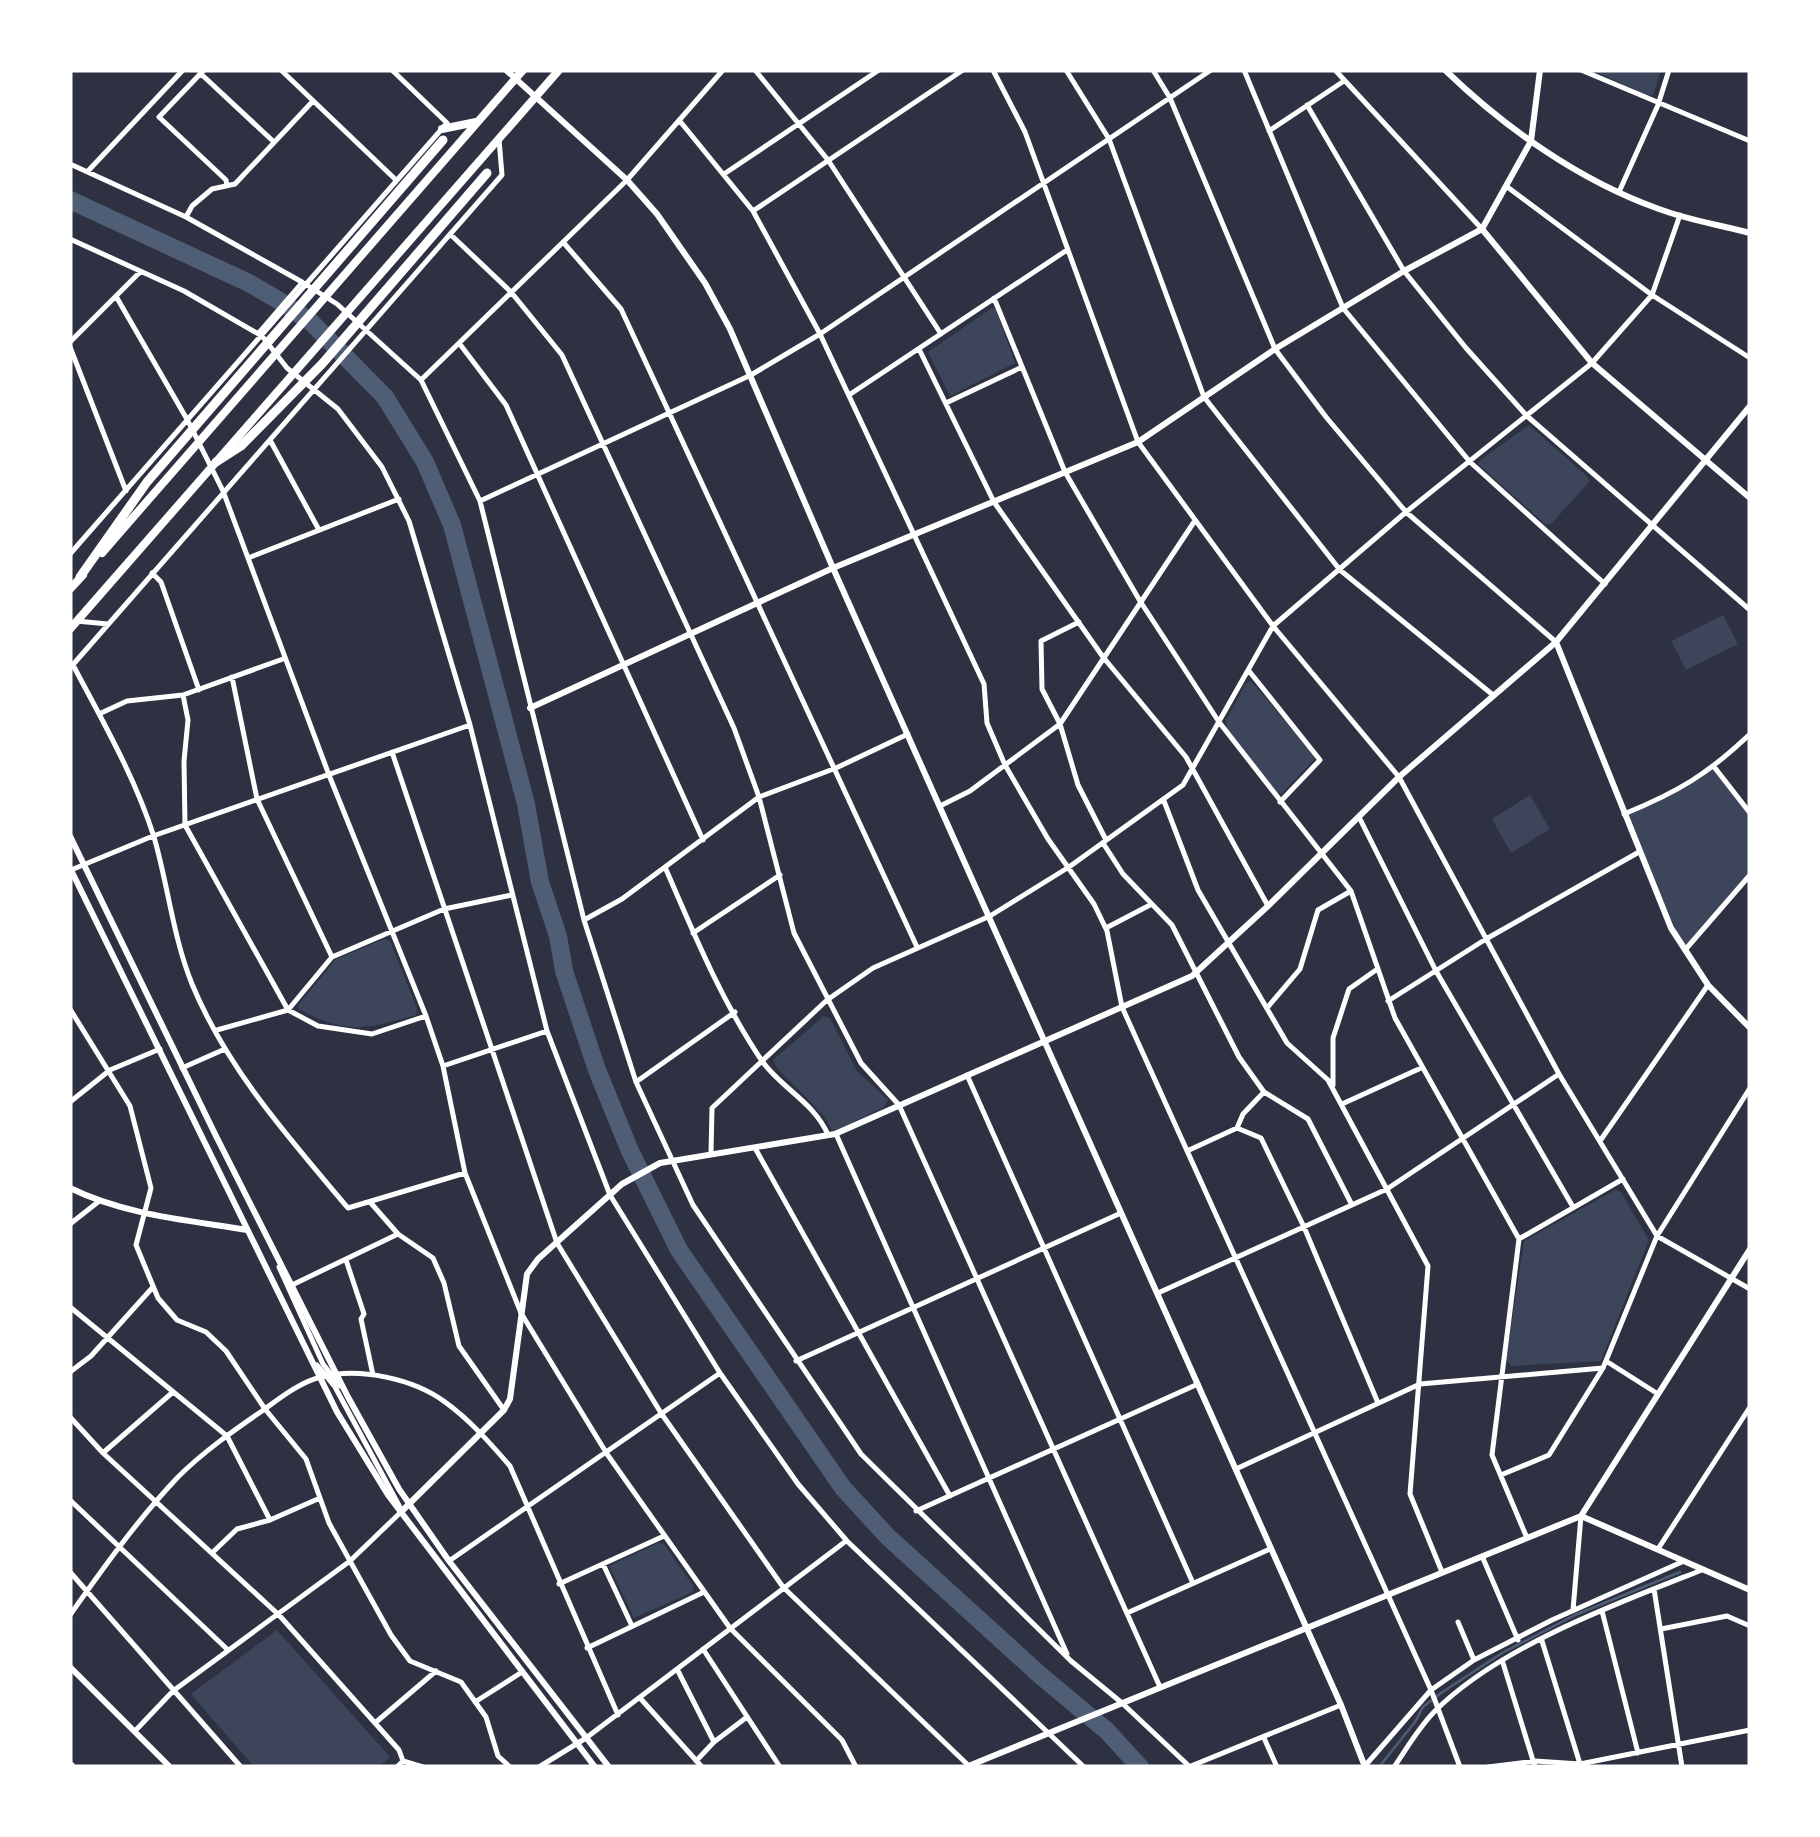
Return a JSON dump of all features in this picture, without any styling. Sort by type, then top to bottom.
[{"type":"highway","points":[[80,577],[522,70]]},
{"type":"highway","points":[[73,625],[560,70]]},
{"type":"highway","points":[[70,590],[210,399],[263,337],[340,256],[442,134],[479,121]]},
{"type":"highway","points":[[216,462],[241,446],[322,364],[487,174]]},
{"type":"street","points":[[88,172],[183,70]]},
{"type":"street","points":[[281,70],[396,180]]},
{"type":"street","points":[[70,554],[263,337],[302,286],[442,134],[446,123],[392,70]]},
{"type":"street","points":[[506,70],[658,214],[705,283],[750,375],[1342,1706],[1365,1767],[1430,1690],[1474,1660],[1573,1610],[1684,1561]]},
{"type":"street","points":[[421,380],[626,180],[724,70]]},
{"type":"street","points":[[755,70],[828,160],[941,334]]},
{"type":"street","points":[[723,174],[879,70]]},
{"type":"street","points":[[753,211],[963,70]]},
{"type":"street","points":[[993,70],[1025,132],[1138,442],[1273,626],[1399,777],[1559,1074],[1657,1236],[1750,1289]]},
{"type":"street","points":[[1066,70],[1109,139],[1204,398],[1340,570],[1493,696]]},
{"type":"street","points":[[1153,70],[1170,98],[1276,349],[1406,512],[1556,642],[1671,928],[1708,985],[1750,1028]]},
{"type":"street","points":[[480,501],[750,375],[820,334],[1212,70]]},
{"type":"street","points":[[1244,70],[1342,308],[1470,462],[1605,584]]},
{"type":"street","points":[[1335,70],[1482,229],[1592,362],[1750,498]]},
{"type":"street","points":[[1445,70],[1487,110],[1618,192],[1750,233]]},
{"type":"street","points":[[530,708],[833,568],[1138,442],[1342,308],[1482,229],[1531,140],[1540,70]]},
{"type":"street","points":[[1581,70],[1750,141]]},
{"type":"street","points":[[1618,192],[1658,105],[1669,70]]},
{"type":"street","points":[[228,186],[160,117],[202,72],[274,142]]},
{"type":"street","points":[[1270,131],[1344,81]]},
{"type":"street","points":[[186,217],[204,195],[234,184],[313,101]]},
{"type":"street","points":[[1308,105],[1404,271],[1527,416],[1750,610]]},
{"type":"street","points":[[680,120],[753,211],[820,334],[984,684],[987,722],[1006,766],[1106,928],[1122,1007],[1430,1690],[1460,1767]]},
{"type":"street","points":[[465,1173],[348,1208],[288,1136],[224,1049],[192,984],[154,836],[99,714],[72,666],[502,175],[499,137]]},
{"type":"street","points":[[70,164],[186,217],[337,304],[421,380],[480,501],[584,920],[636,1082],[694,1205],[861,1454],[1071,1661],[1190,1767],[1342,1706]]},
{"type":"street","points":[[1506,186],[1652,295],[1750,358]]},
{"type":"street","points":[[711,1153],[712,1108],[827,1000],[873,968],[990,916],[1069,867],[1183,785],[1273,626],[1406,512],[1592,362],[1652,295],[1680,214]]},
{"type":"street","points":[[450,234],[511,292],[562,355],[734,728],[759,797],[794,932],[860,1063],[899,1104],[1160,1688]]},
{"type":"street","points":[[70,239],[184,291],[263,337],[287,368],[317,389],[357,430],[409,521],[470,725],[547,1030],[610,1195],[720,1373],[798,1484],[846,1540],[1084,1767]]},
{"type":"street","points":[[563,242],[621,309],[917,948]]},
{"type":"street","points":[[849,395],[1068,249]]},
{"type":"street","points":[[126,492],[70,345],[140,272]]},
{"type":"street","points":[[117,298],[188,421],[223,491],[328,776],[426,1016],[443,1066],[465,1173],[521,1314],[607,1454],[730,1628],[842,1740],[856,1767]]},
{"type":"street","points":[[994,298],[1065,472],[1140,601],[1219,722],[1351,891],[1388,1001],[1421,1068],[1519,1239],[1492,1454],[1527,1538]]},
{"type":"street","points":[[458,343],[506,404],[703,840]]},
{"type":"street","points":[[918,348],[994,502],[1103,657],[1192,767],[1268,906]]},
{"type":"street","points":[[946,403],[1022,367]]},
{"type":"street","points":[[135,1731],[172,1691],[350,1561],[504,1410],[514,1384],[527,1274],[622,1184],[670,1161],[832,1134],[1196,972],[1399,777],[1556,642],[1749,408]]},
{"type":"street","points":[[270,440],[318,530]]},
{"type":"street","points":[[247,558],[399,499]]},
{"type":"street","points":[[940,806],[970,791],[1060,724],[1194,522]]},
{"type":"street","points":[[152,573],[162,582],[200,690]]},
{"type":"street","points":[[1079,622],[1041,641],[1042,689],[1060,724],[1078,785],[1104,841],[1150,905],[1172,925],[1239,1058],[1264,1092],[1308,1118],[1352,1205]]},
{"type":"street","points":[[73,625],[108,624]]},
{"type":"street","points":[[99,714],[126,701],[183,696],[284,659]]},
{"type":"street","points":[[1248,671],[1320,760],[1280,802]]},
{"type":"street","points":[[232,677],[257,799],[332,957]]},
{"type":"street","points":[[183,696],[188,720],[185,824],[288,1010],[318,1026],[372,1034],[426,1016]]},
{"type":"street","points":[[470,725],[185,824],[71,869],[309,1355],[348,1397],[409,1504],[449,1562],[608,1767]]},
{"type":"street","points":[[584,920],[622,899],[759,797],[836,768],[908,734]]},
{"type":"street","points":[[1624,814],[1664,798],[1714,768],[1750,734]]},
{"type":"street","points":[[392,752],[556,1243],[660,1413],[782,1586],[968,1766],[1581,1516],[1750,1590]]},
{"type":"street","points":[[1714,768],[1750,813]]},
{"type":"street","points":[[1164,800],[1198,890],[1287,1043],[1328,1080],[1428,1266],[1410,1494],[1442,1572]]},
{"type":"street","points":[[1359,816],[1436,971],[1573,1207]]},
{"type":"street","points":[[70,836],[291,1286],[328,1376]]},
{"type":"street","points":[[1388,1001],[1486,939],[1639,852]]},
{"type":"street","points":[[666,867],[693,933],[763,1063],[832,1134],[1071,1661]]},
{"type":"street","points":[[693,933],[780,874]]},
{"type":"street","points":[[1685,950],[1750,875]]},
{"type":"street","points":[[1268,1008],[1300,970],[1318,910],[1351,891]]},
{"type":"street","points":[[217,1030],[288,1010],[332,957],[444,909],[512,895]]},
{"type":"street","points":[[1106,928],[1150,905]]},
{"type":"street","points":[[1332,1088],[1333,1038],[1349,989],[1376,970]]},
{"type":"street","points":[[1600,1141],[1708,985]]},
{"type":"street","points":[[70,1009],[130,1106],[151,1188],[136,1245],[158,1298],[176,1320],[206,1332],[226,1351],[265,1409],[306,1459],[329,1522],[410,1662],[461,1682],[486,1717],[498,1756],[510,1767]]},
{"type":"street","points":[[636,1082],[735,1012]]},
{"type":"street","points":[[443,1066],[547,1030]]},
{"type":"street","points":[[70,1102],[110,1070],[160,1049]]},
{"type":"street","points":[[182,1068],[224,1049]]},
{"type":"street","points":[[1342,1105],[1421,1068]]},
{"type":"street","points":[[1158,1293],[1387,1189],[1559,1074]]},
{"type":"street","points":[[967,1075],[1192,1582]]},
{"type":"street","points":[[1501,1475],[1549,1455],[1604,1365],[1657,1236],[1750,1088]]},
{"type":"street","points":[[1186,1152],[1237,1128],[1243,1114],[1264,1092]]},
{"type":"street","points":[[1237,1128],[1261,1138],[1304,1226],[1378,1403]]},
{"type":"street","points":[[755,1148],[950,1496]]},
{"type":"street","points":[[1519,1239],[1623,1179]]},
{"type":"street","points":[[70,1188],[98,1202],[249,1230]]},
{"type":"street","points":[[70,1224],[98,1202]]},
{"type":"street","points":[[370,1202],[398,1234],[432,1258],[444,1283],[458,1346],[504,1410]]},
{"type":"street","points":[[796,1360],[1122,1212]]},
{"type":"street","points":[[291,1286],[398,1234]]},
{"type":"street","points":[[269,1241],[300,1319],[388,1495],[595,1767]]},
{"type":"street","points":[[1573,1610],[1581,1516],[1750,1250]]},
{"type":"street","points":[[346,1260],[364,1314],[361,1319],[372,1375]]},
{"type":"street","points":[[70,1372],[91,1356],[153,1287]]},
{"type":"street","points":[[70,1307],[227,1436],[270,1520]]},
{"type":"street","points":[[1236,1469],[1420,1384],[1604,1365],[1658,1394]]},
{"type":"street","points":[[449,1562],[720,1373]]},
{"type":"street","points":[[70,1615],[119,1546],[180,1475],[227,1436],[265,1409],[328,1376],[372,1375],[409,1384],[443,1400],[481,1433],[510,1466],[618,1715]]},
{"type":"street","points":[[916,1511],[1198,1384]]},
{"type":"street","points":[[103,1453],[174,1392]]},
{"type":"street","points":[[1656,1551],[1750,1407]]},
{"type":"street","points":[[70,1417],[103,1453],[278,1615],[375,1723],[403,1761],[423,1767]]},
{"type":"street","points":[[1741,1420],[1750,1428]]},
{"type":"street","points":[[213,1552],[237,1530],[321,1497]]},
{"type":"street","points":[[70,1500],[228,1650]]},
{"type":"street","points":[[560,1584],[664,1536]]},
{"type":"street","points":[[539,1767],[618,1715],[846,1540]]},
{"type":"street","points":[[1126,1613],[1270,1548]]},
{"type":"street","points":[[1482,1556],[1518,1640]]},
{"type":"street","points":[[603,1564],[632,1626]]},
{"type":"street","points":[[1394,1767],[1438,1708],[1502,1662],[1602,1611],[1702,1570]]},
{"type":"street","points":[[70,1572],[241,1767]]},
{"type":"street","points":[[1654,1590],[1682,1767]]},
{"type":"street","points":[[587,1648],[704,1592]]},
{"type":"street","points":[[1602,1611],[1638,1753]]},
{"type":"street","points":[[1660,1629],[1726,1616],[1750,1626]]},
{"type":"street","points":[[1458,1622],[1474,1660]]},
{"type":"street","points":[[1542,1640],[1581,1766]]},
{"type":"street","points":[[702,1649],[780,1767]]},
{"type":"street","points":[[1502,1662],[1535,1764]]},
{"type":"street","points":[[70,1668],[170,1767]]},
{"type":"street","points":[[678,1669],[714,1742]]},
{"type":"street","points":[[375,1723],[436,1671]]},
{"type":"street","points":[[476,1702],[522,1672]]},
{"type":"street","points":[[640,1698],[702,1767]]},
{"type":"street","points":[[696,1761],[748,1716]]},
{"type":"street","points":[[1488,1767],[1581,1766],[1750,1730]]},
{"type":"street","points":[[1264,1737],[1277,1767]]},
{"type":"street","points":[[397,1767],[403,1761]]},
{"type":"shaded area","points":[[1592,70],[1661,70],[1653,95],[1646,95]]},
{"type":"shaded area","points":[[992,308],[1015,363],[950,396],[928,352]]},
{"type":"shaded area","points":[[1529,425],[1589,482],[1546,525],[1479,465],[1479,461]]},
{"type":"shaded area","points":[[1723,615],[1738,644],[1686,670],[1671,641]]},
{"type":"shaded area","points":[[1251,681],[1314,755],[1314,760],[1281,794],[1227,729],[1226,720],[1246,683]]},
{"type":"shaded area","points":[[1714,768],[1750,813],[1750,875],[1685,950],[1624,814]]},
{"type":"shaded area","points":[[1530,795],[1550,829],[1511,853],[1492,819]]},
{"type":"shaded area","points":[[384,939],[390,941],[417,1008],[416,1015],[357,1027],[330,1023],[299,1009],[298,1005],[336,959]]},
{"type":"shaded area","points":[[824,1016],[830,1018],[857,1071],[888,1100],[884,1107],[833,1132],[825,1117],[773,1060]]},
{"type":"shaded area","points":[[1615,1190],[1621,1192],[1649,1240],[1601,1361],[1511,1366],[1506,1360],[1524,1241]]},
{"type":"shaded area","points":[[658,1543],[664,1544],[694,1587],[693,1592],[634,1618],[609,1566]]},
{"type":"shaded area","points":[[277,1630],[390,1757],[379,1767],[254,1767],[191,1694]]},
{"type":"waterway","points":[[70,200],[278,300],[311,322],[385,397],[425,462],[452,525],[526,804],[540,882],[558,936],[564,971],[597,1070],[630,1151],[679,1250],[843,1488],[888,1537],[1107,1731],[1140,1767]]},
{"type":"waterway","points":[[1379,1767],[1423,1707],[1502,1653],[1575,1615],[1680,1572]]}]
